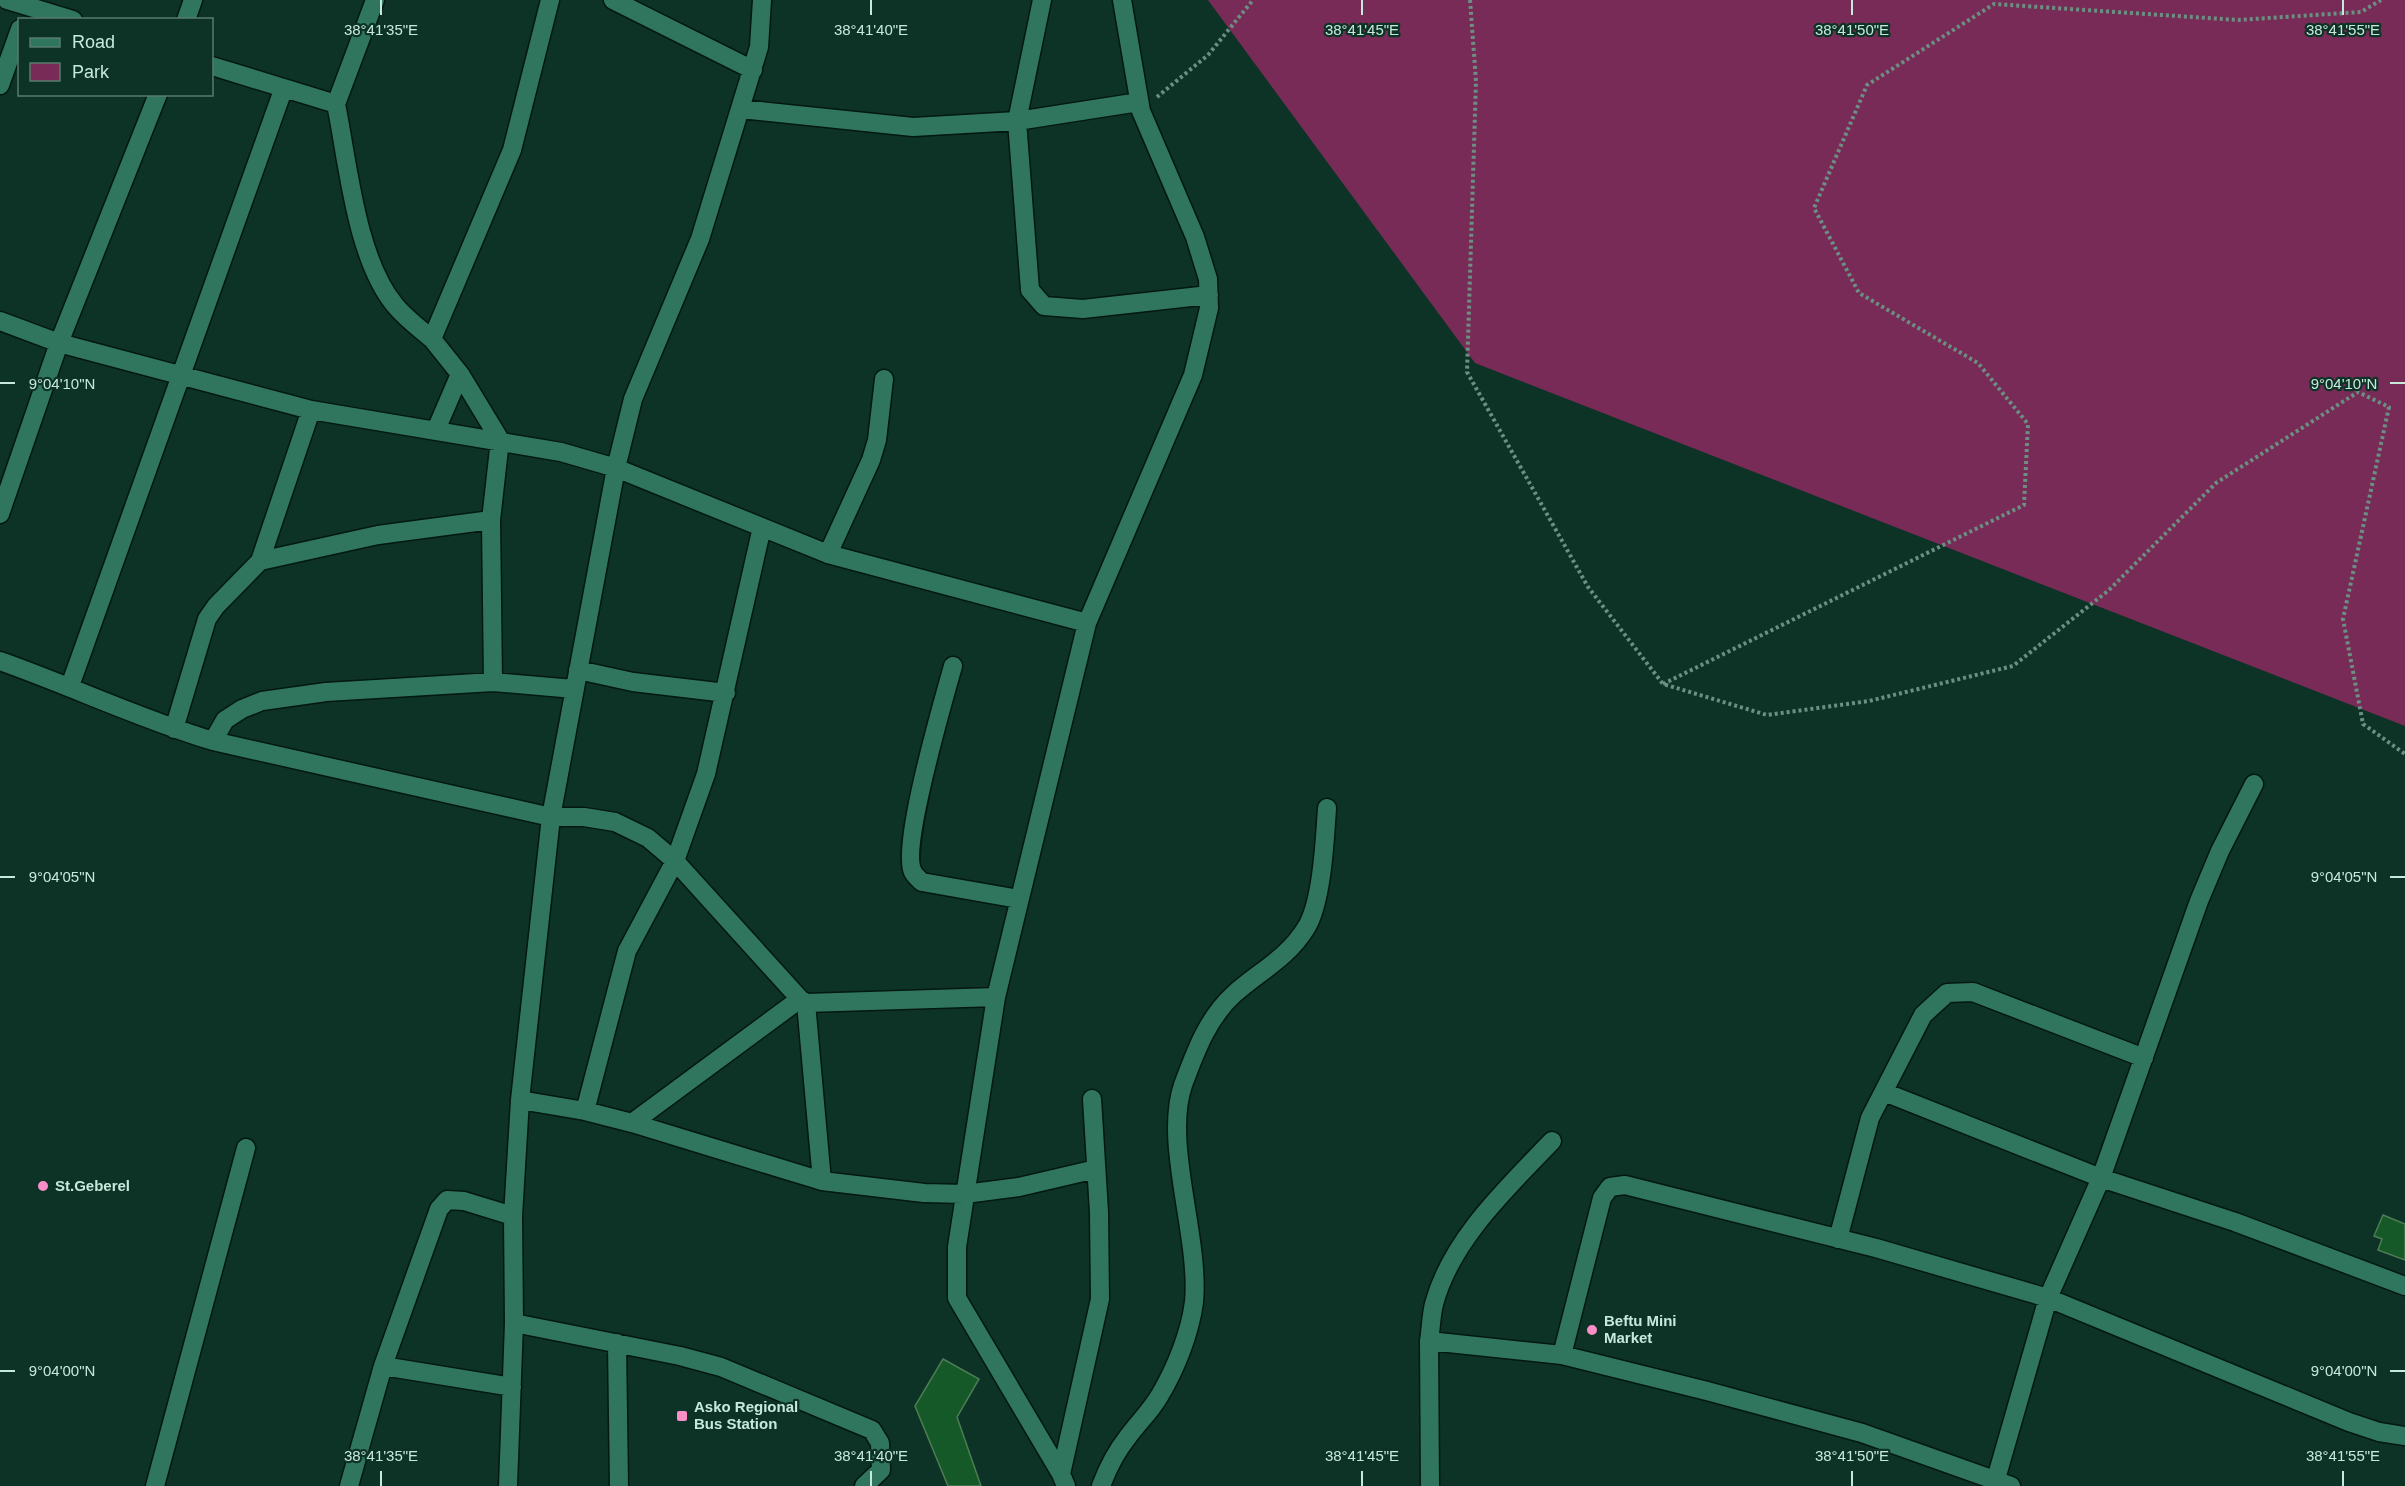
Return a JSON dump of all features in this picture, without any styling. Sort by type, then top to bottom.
[{"type":"street","points":[[8,0],[27,8],[65,18]]},
{"type":"street","points":[[187,18],[192,0]]},
{"type":"street","points":[[375,0],[336,105],[361,232],[381,284],[394,305],[432,339],[460,374],[500,440],[491,520],[493,682]]},
{"type":"street","points":[[432,339],[512,150],[550,0]]},
{"type":"street","points":[[613,0],[753,70]]},
{"type":"street","points":[[508,1486],[514,1323],[513,1216],[520,1100],[551,817],[616,468],[633,399],[700,239],[753,70],[759,46],[762,0]]},
{"type":"street","points":[[1042,0],[1017,121],[1026,270],[1030,290],[1044,306],[1083,309],[1209,295]]},
{"type":"street","points":[[1064,1480],[957,1298],[957,1247],[996,997],[1087,623],[1193,375],[1203,343],[1209,308],[1208,279],[1195,237],[1140,106],[1122,0]]},
{"type":"street","points":[[0,86],[18,35]]},
{"type":"street","points":[[213,66],[336,105]]},
{"type":"street","points":[[69,686],[283,90]]},
{"type":"street","points":[[0,514],[59,343],[157,96]]},
{"type":"street","points":[[741,109],[914,127],[1017,121],[1140,106]]},
{"type":"street","points":[[0,321],[59,343],[311,410],[561,452],[616,468],[828,554],[1087,623]]},
{"type":"street","points":[[436,430],[460,374]]},
{"type":"street","points":[[828,554],[871,460],[877,440],[884,379]]},
{"type":"street","points":[[174,729],[207,620],[216,606],[260,561],[311,410]]},
{"type":"street","points":[[260,561],[378,535],[491,520]]},
{"type":"street","points":[[585,1111],[627,951],[675,861],[706,774],[762,527]]},
{"type":"street","points":[[0,660],[174,729],[213,741],[551,817],[584,817],[615,822],[648,838],[675,861],[803,1001],[822,1181]]},
{"type":"street","points":[[953,666],[920,790],[911,859],[912,871],[922,882],[1018,899]]},
{"type":"street","points":[[578,670],[633,682],[726,693]]},
{"type":"street","points":[[213,741],[225,720],[242,709],[262,701],[326,692],[493,682],[574,689]]},
{"type":"street","points":[[1429,1341],[1562,1355],[1707,1391],[1862,1433],[2001,1484],[2048,1298],[2101,1178],[2199,901],[2220,851],[2254,784]]},
{"type":"street","points":[[1101,1486],[1125,1440],[1160,1396],[1182,1351],[1194,1302],[1192,1251],[1176,1123],[1182,1089],[1198,1045],[1215,1014],[1233,994],[1277,963],[1307,927],[1321,878],[1328,808]]},
{"type":"street","points":[[1838,1239],[1870,1118],[1923,1015],[1947,993],[1973,992],[2144,1058]]},
{"type":"street","points":[[632,1123],[803,1001],[996,997]]},
{"type":"street","points":[[1884,1092],[2101,1178],[2235,1222],[2405,1286]]},
{"type":"street","points":[[1064,1480],[1100,1299],[1092,1098]]},
{"type":"street","points":[[520,1100],[585,1111],[632,1123],[822,1181],[924,1193],[965,1194],[1019,1187],[1096,1169]]},
{"type":"street","points":[[1431,1486],[1429,1341],[1433,1305],[1446,1272],[1495,1202],[1552,1141]]},
{"type":"street","points":[[155,1486],[246,1148]]},
{"type":"street","points":[[1562,1355],[1602,1198],[1610,1187],[1625,1185],[1838,1239],[2048,1298],[2349,1422],[2379,1432],[2405,1436]]},
{"type":"street","points":[[349,1486],[383,1366],[439,1209],[447,1200],[464,1200],[513,1216]]},
{"type":"street","points":[[514,1323],[617,1343],[721,1367],[872,1430],[879,1443],[881,1470],[864,1486]]},
{"type":"street","points":[[617,1343],[619,1486]]},
{"type":"street","points":[[383,1366],[512,1387]]},
{"type":"path","points":[[1140,106],[1208,56],[1253,0]]},
{"type":"path","points":[[1470,0],[1476,81],[1467,372],[1588,587],[1663,684],[1767,715],[1869,701],[2013,666],[2109,590],[2216,483],[2358,392],[2389,407],[2343,620],[2363,724],[2405,754]]},
{"type":"path","points":[[1663,684],[2024,505],[2028,424],[1978,363],[1859,293],[1814,208],[1867,85],[1994,4],[2238,20],[2361,12],[2380,0]]},
{"type":"green space","points":[[1208,0],[2405,0],[2405,726],[1475,363]]},
{"type":"building","points":[[2383,1215],[2405,1224],[2405,1260],[2378,1250],[2382,1239],[2374,1236]]},
{"type":"building","points":[[943,1359],[979,1379],[957,1417],[981,1486],[948,1486],[915,1406]]},
{"type":"place","name":"St.Geberel","points":[[43,1186]]},
{"type":"place","name":"Beftu Mini Market","points":[[1592,1330]]},
{"type":"place","name":"Asko Regional Bus Station","points":[[682,1416]]}]
